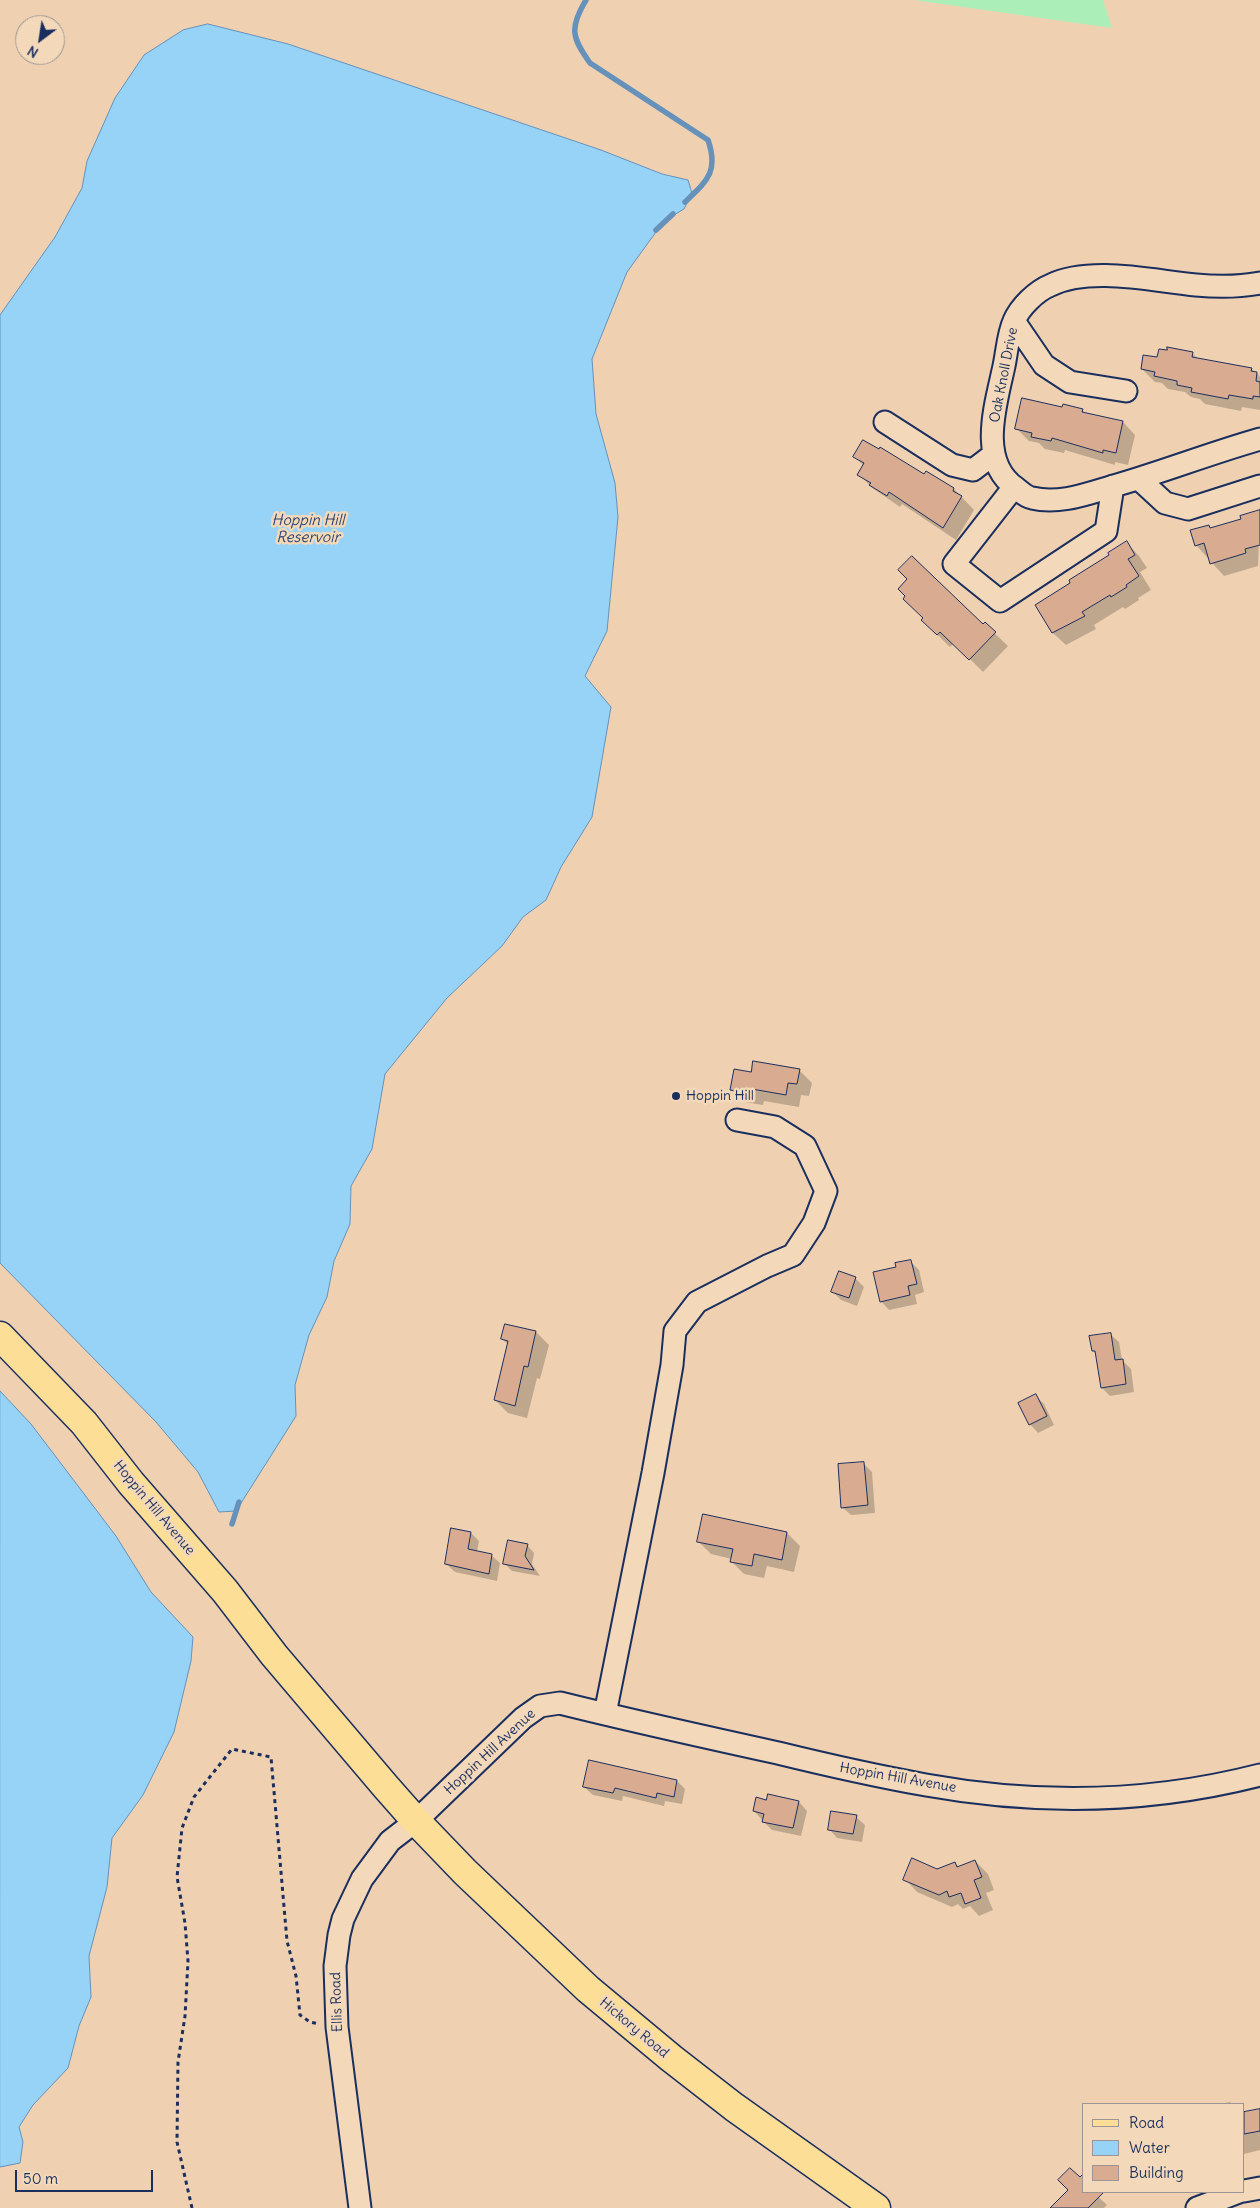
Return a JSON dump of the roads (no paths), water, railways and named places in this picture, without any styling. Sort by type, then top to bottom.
[{"type":"main road","name":"Hoppin Hill Avenue","points":[[0,1336],[84,1423],[131,1483],[225,1591],[274,1655],[416,1821]]},
{"type":"main road","name":"Hickory Road","points":[[416,1821],[465,1872],[588,1989],[634,2028],[734,2107],[876,2208]]},
{"type":"street","name":"Oak Knoll Drive","points":[[1260,283],[1220,287],[1111,277],[1067,278],[1049,285],[1030,298],[1014,321],[994,417],[994,454],[1001,475],[1014,487],[1030,498],[1054,501],[1076,497],[1139,479],[1260,439]]},
{"type":"street","points":[[1014,321],[1044,365],[1070,382],[1126,391]]},
{"type":"street","points":[[885,422],[952,465],[973,470],[994,454]]},
{"type":"street","points":[[1139,479],[1165,503],[1188,509],[1260,486]]},
{"type":"street","points":[[1014,487],[954,564],[1000,601],[1106,531],[1112,486]]},
{"type":"street","points":[[605,1714],[653,1473],[672,1365],[675,1331],[697,1302],[767,1266],[793,1255],[814,1223],[826,1191],[804,1146],[775,1127],[737,1120]]},
{"type":"street","name":"Hoppin Hill Avenue","points":[[416,1821],[532,1710],[540,1706],[560,1703],[888,1778],[1000,1794],[1069,1798],[1129,1797],[1178,1793],[1260,1775]]},
{"type":"street","name":"Ellis Road","points":[[360,2208],[337,2027],[335,1966],[339,1935],[343,1919],[354,1893],[375,1861],[390,1841],[416,1821]]},
{"type":"street","points":[[1245,2190],[1260,2188]]},
{"type":"street","points":[[1197,2208],[1236,2193]]},
{"type":"water","name":"Hoppin Hill Reservoir","points":[[208,24],[288,44],[601,150],[662,174],[688,180],[692,193],[684,209],[664,221],[627,272],[592,359],[596,414],[615,483],[618,517],[607,631],[585,676],[611,707],[592,817],[561,867],[546,900],[523,917],[502,946],[447,998],[385,1074],[372,1149],[351,1186],[350,1224],[334,1261],[327,1297],[309,1335],[295,1385],[296,1416],[236,1511],[219,1512],[198,1472],[156,1422],[0,1263],[0,315],[55,237],[82,188],[87,161],[115,98],[144,55],[183,30]]},
{"type":"water","points":[[0,1391],[31,1424],[116,1536],[151,1592],[193,1637],[191,1661],[174,1732],[143,1795],[112,1838],[107,1887],[89,1956],[91,1997],[79,2026],[68,2068],[33,2105],[19,2127],[23,2142],[20,2163],[0,2167]]},
{"type":"waterway","points":[[586,0],[577,18],[575,33],[579,47],[590,63],[708,140],[712,160],[709,175],[705,182],[685,202]]},
{"type":"waterway","points":[[656,230],[673,214]]},
{"type":"waterway","points":[[232,1524],[239,1502]]},
{"type":"place","name":"Hoppin Hill","points":[[676,1096]]}]
